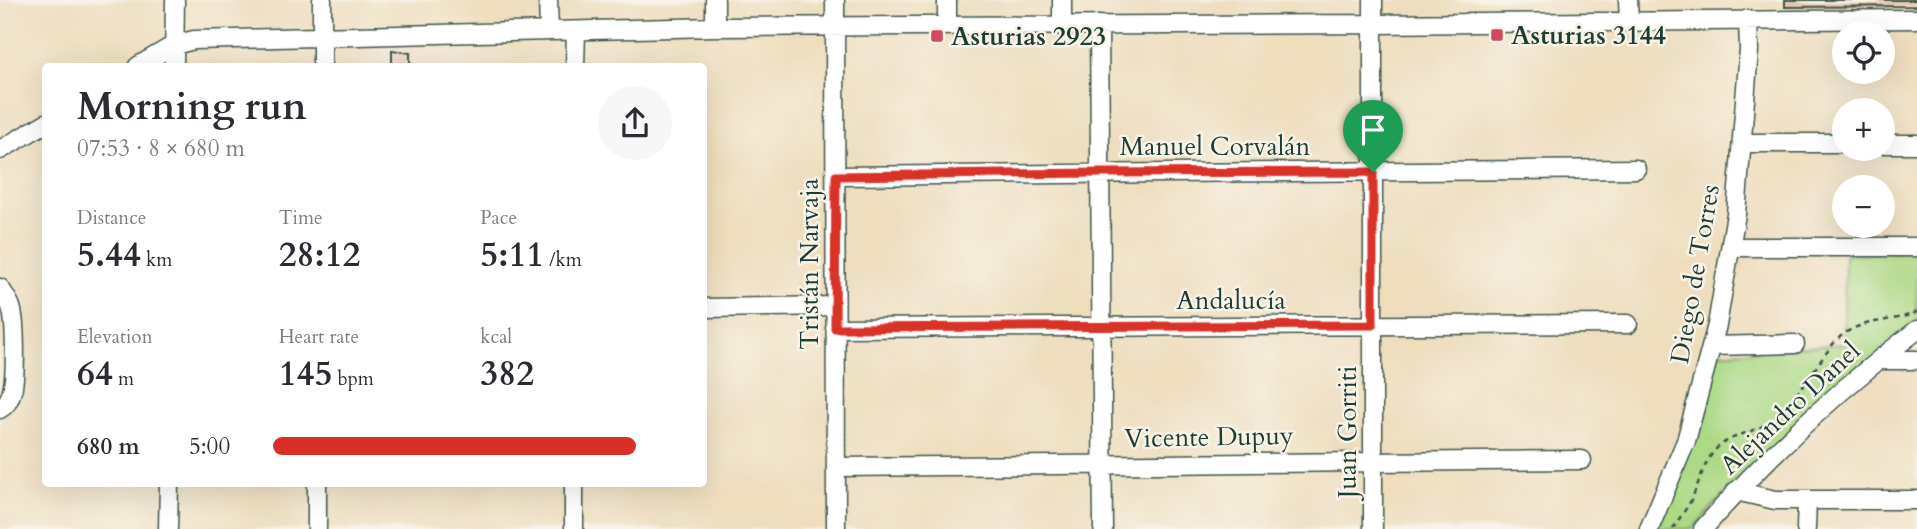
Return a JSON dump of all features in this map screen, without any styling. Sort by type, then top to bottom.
[{"type":"street","points":[[174,63],[175,0]]},
{"type":"street","points":[[321,63],[322,0]]},
{"type":"street","points":[[715,0],[715,27]]},
{"type":"street","name":"Tristán Narvaja","points":[[835,0],[836,529]]},
{"type":"street","points":[[947,0],[947,25]]},
{"type":"street","points":[[1062,0],[1062,24]]},
{"type":"street","name":"Juan Gorriti","points":[[1373,0],[1373,529]]},
{"type":"street","points":[[1628,0],[1629,21]]},
{"type":"street","points":[[546,2],[550,31]]},
{"type":"street","name":"Diego de Torres","points":[[1650,529],[1686,441],[1712,346],[1731,247],[1743,143],[1749,50],[1740,19]]},
{"type":"street","points":[[143,63],[174,46],[194,40],[550,31],[715,27],[1917,19]]},
{"type":"street","points":[[1099,25],[1103,529]]},
{"type":"street","points":[[575,63],[576,31]]},
{"type":"street","points":[[0,150],[42,124]]},
{"type":"street","points":[[1743,143],[1832,143]]},
{"type":"street","points":[[1895,144],[1917,144]]},
{"type":"street","name":"Manuel Corvalán","points":[[836,176],[1636,169]]},
{"type":"street","points":[[1731,247],[1917,247]]},
{"type":"street","points":[[0,288],[11,305],[14,318],[13,390],[6,405],[0,409]]},
{"type":"street","points":[[707,308],[835,306]]},
{"type":"street","name":"Andalucía","points":[[835,328],[1628,324]]},
{"type":"street","name":"Alejandro Danel","points":[[1703,529],[1736,491],[1812,417],[1917,330]]},
{"type":"street","points":[[1712,346],[1795,344]]},
{"type":"street","points":[[1880,360],[1917,360]]},
{"type":"street","name":"Vicente Dupuy","points":[[836,467],[1582,460]]},
{"type":"street","points":[[168,529],[169,487]]},
{"type":"street","points":[[317,487],[317,529]]},
{"type":"street","points":[[574,487],[574,529]]},
{"type":"street","points":[[1736,491],[1765,499],[1917,500]]},
{"type":"street","points":[[1806,529],[1807,500]]},
{"type":"path","points":[[1673,529],[1715,450],[1725,442],[1775,418],[1845,333],[1866,324],[1917,312]]},
{"type":"green space","points":[[1917,252],[1917,321],[1734,483],[1693,529],[1658,529],[1717,353],[1844,344],[1845,254]]},
{"type":"building","points":[[1785,0],[1917,0],[1917,6],[1785,7]]},
{"type":"building","points":[[392,50],[410,53],[410,63],[392,63]]},
{"type":"place","name":"Asturias 3144","points":[[1497,35]]},
{"type":"place","name":"Asturias 2923","points":[[937,36]]},
{"type":"route","points":[[1373,172],[1373,325],[835,328],[836,176],[1373,172]]}]
